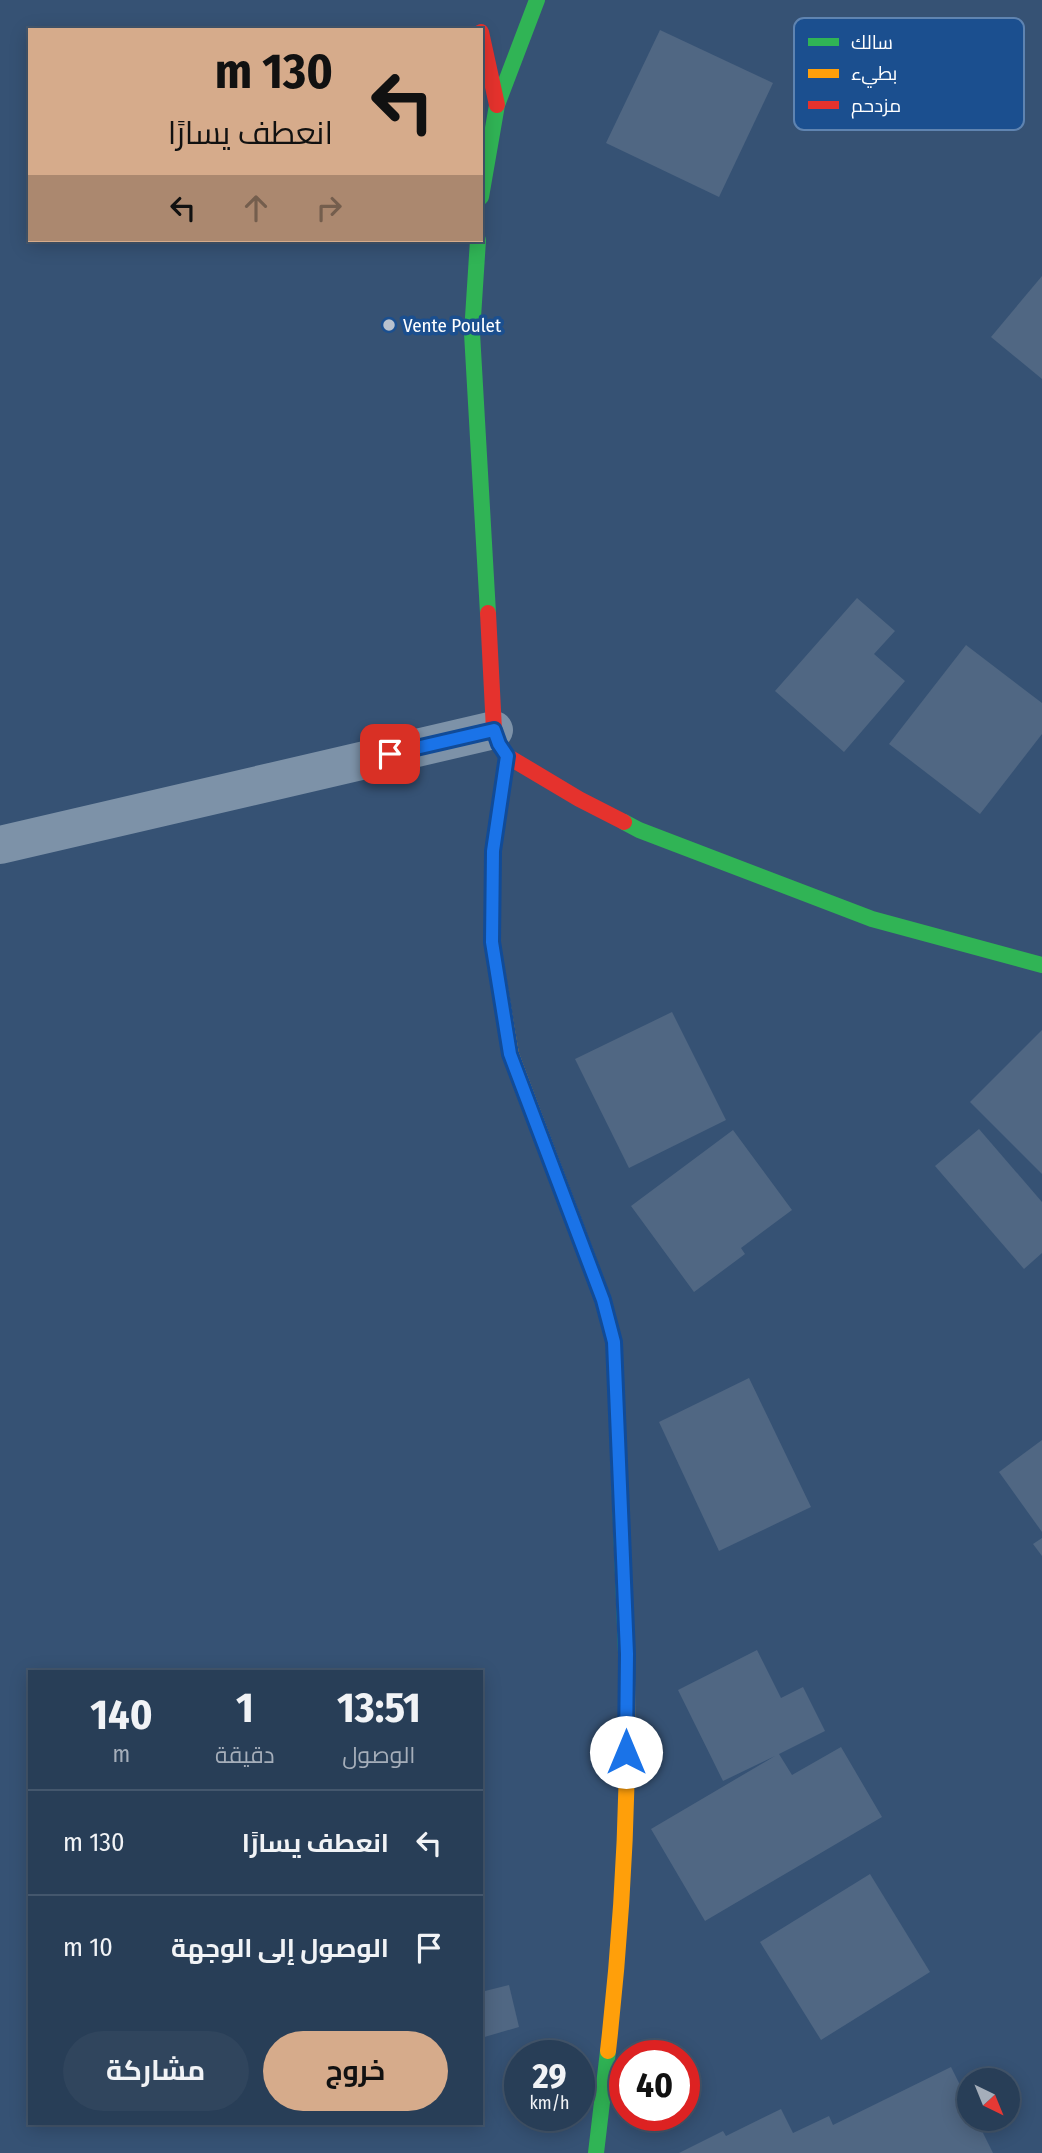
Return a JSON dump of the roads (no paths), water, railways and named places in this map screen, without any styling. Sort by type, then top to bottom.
[{"type":"street","points":[[483,186],[497,105],[537,0]]},
{"type":"street","points":[[483,41],[497,105]]},
{"type":"street","points":[[478,242],[472,333],[501,743],[493,851],[492,942],[510,1054],[603,1300],[614,1342],[627,1654],[626,1825],[613,2013],[596,2153]]},
{"type":"street","points":[[0,845],[501,743],[579,799],[652,835],[872,919],[1042,965]]},
{"type":"place","name":"Vente Poulet","points":[[389,325]]}]
